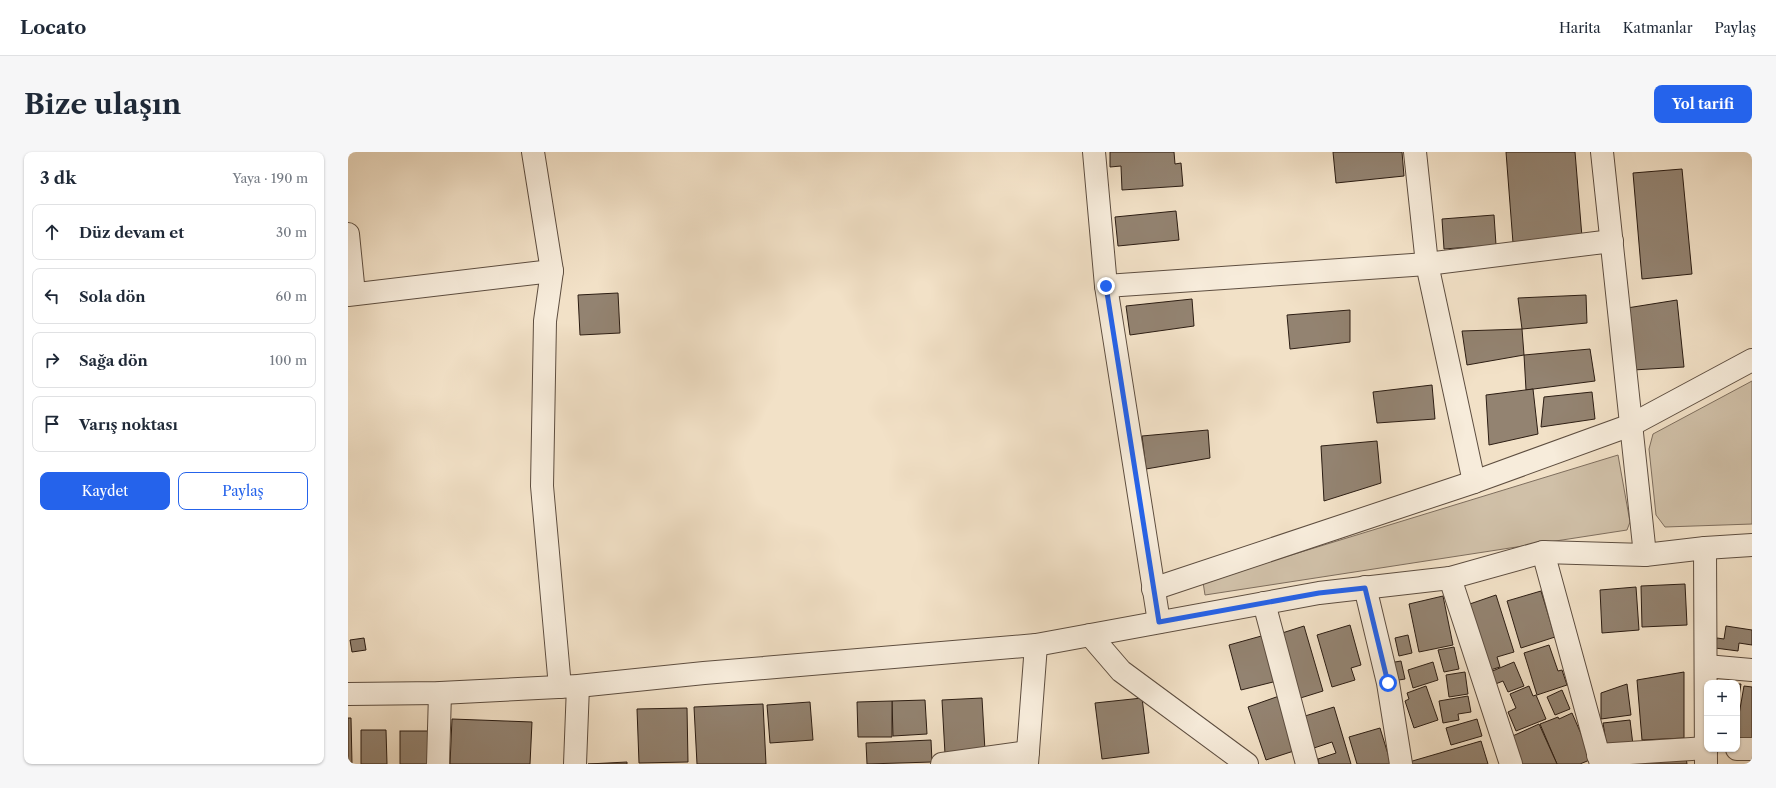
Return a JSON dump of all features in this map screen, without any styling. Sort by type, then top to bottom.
[{"type":"street","points":[[533,152],[552,271],[545,322],[542,486],[569,686],[575,764]]},
{"type":"street","points":[[1094,152],[1106,286],[1159,622]]},
{"type":"street","points":[[1415,152],[1427,264],[1474,482]]},
{"type":"street","points":[[1602,152],[1645,555]]},
{"type":"street","points":[[348,234],[351,294],[552,271]]},
{"type":"street","points":[[1106,286],[1427,264],[1612,241]]},
{"type":"street","points":[[1153,588],[1474,482],[1632,425],[1752,360]]},
{"type":"street","points":[[348,694],[440,693],[569,686],[1036,645],[1319,593],[1450,578],[1543,552],[1645,555],[1705,548],[1752,545]]},
{"type":"street","points":[[1543,552],[1599,759],[1706,753],[1705,548]]},
{"type":"street","points":[[1450,578],[1511,764]]},
{"type":"street","points":[[1365,588],[1388,683],[1401,764]]},
{"type":"street","points":[[1264,603],[1307,764]]},
{"type":"street","points":[[1090,635],[1121,671],[1247,764]]},
{"type":"street","points":[[942,764],[1027,758],[1036,645]]},
{"type":"street","points":[[1706,666],[1752,670]]},
{"type":"street","points":[[438,764],[440,693]]},
{"type":"street","points":[[1740,748],[1752,749]]},
{"type":"shaded area","points":[[1752,381],[1752,524],[1665,527],[1656,515],[1649,449],[1653,434]]},
{"type":"shaded area","points":[[1618,455],[1630,522],[1627,530],[1205,595],[1203,582]]},
{"type":"building","points":[[1110,152],[1174,152],[1175,164],[1181,163],[1183,186],[1122,190],[1121,166],[1110,167]]},
{"type":"building","points":[[1333,152],[1402,152],[1404,176],[1336,183]]},
{"type":"building","points":[[1506,152],[1575,152],[1582,237],[1513,243]]},
{"type":"building","points":[[1682,169],[1692,274],[1642,279],[1633,173]]},
{"type":"building","points":[[1176,211],[1179,240],[1118,246],[1115,217]]},
{"type":"building","points":[[1494,215],[1496,245],[1444,249],[1442,219]]},
{"type":"building","points":[[618,293],[620,333],[580,335],[578,295]]},
{"type":"building","points":[[1586,295],[1587,323],[1522,329],[1518,298]]},
{"type":"building","points":[[1192,299],[1194,326],[1130,335],[1126,306]]},
{"type":"building","points":[[1677,300],[1684,367],[1633,370],[1627,308]]},
{"type":"building","points":[[1350,310],[1350,342],[1290,349],[1287,315]]},
{"type":"building","points":[[1522,329],[1524,355],[1467,365],[1462,331]]},
{"type":"building","points":[[1590,349],[1595,381],[1526,390],[1524,355]]},
{"type":"building","points":[[1432,385],[1435,419],[1377,423],[1373,392]]},
{"type":"building","points":[[1533,389],[1538,434],[1489,445],[1486,395]]},
{"type":"building","points":[[1592,392],[1595,419],[1541,427],[1544,397]]},
{"type":"building","points":[[1208,430],[1210,458],[1146,469],[1142,436]]},
{"type":"building","points":[[1377,441],[1381,483],[1324,501],[1321,446]]},
{"type":"building","points":[[1685,584],[1687,625],[1642,627],[1641,586]]},
{"type":"building","points":[[1636,587],[1639,630],[1602,633],[1600,590]]},
{"type":"building","points":[[1541,591],[1555,637],[1521,648],[1507,601]]},
{"type":"building","points":[[1496,595],[1514,652],[1497,657],[1500,667],[1481,673],[1461,607]]},
{"type":"building","points":[[1443,596],[1453,645],[1419,652],[1409,604]]},
{"type":"building","points":[[1350,625],[1361,665],[1351,668],[1355,680],[1332,687],[1317,635]]},
{"type":"building","points":[[1304,626],[1323,691],[1294,700],[1276,635]]},
{"type":"building","points":[[1726,626],[1752,630],[1752,645],[1739,643],[1738,651],[1715,648],[1717,638],[1724,639]]},
{"type":"building","points":[[1265,635],[1277,681],[1241,690],[1229,645]]},
{"type":"building","points":[[1408,635],[1412,653],[1399,656],[1395,638]]},
{"type":"building","points":[[364,638],[366,650],[352,652],[350,640]]},
{"type":"building","points":[[1549,645],[1558,671],[1562,670],[1567,685],[1537,695],[1524,653]]},
{"type":"building","points":[[1454,647],[1459,669],[1444,672],[1438,650]]},
{"type":"building","points":[[1401,661],[1405,679],[1393,681],[1389,663]]},
{"type":"building","points":[[1433,662],[1438,680],[1413,688],[1408,670]]},
{"type":"building","points":[[1514,662],[1524,686],[1508,692],[1503,681],[1488,687],[1483,675]]},
{"type":"building","points":[[1465,672],[1468,694],[1449,697],[1446,675]]},
{"type":"building","points":[[1684,672],[1684,738],[1642,740],[1637,680]]},
{"type":"building","points":[[1627,684],[1631,715],[1601,719],[1601,693]]},
{"type":"building","points":[[1426,686],[1438,720],[1414,728],[1405,701],[1409,699],[1407,693]]},
{"type":"building","points":[[1529,686],[1533,696],[1536,695],[1546,719],[1516,731],[1508,712],[1516,708],[1510,694]]},
{"type":"building","points":[[1744,686],[1752,687],[1752,742],[1740,740],[1740,709]]},
{"type":"building","points":[[1562,690],[1570,709],[1555,715],[1547,697]]},
{"type":"building","points":[[1282,695],[1300,749],[1266,760],[1248,707]]},
{"type":"building","points":[[1468,696],[1471,712],[1458,714],[1459,720],[1443,723],[1439,701]]},
{"type":"building","points":[[982,698],[985,751],[945,754],[942,700]]},
{"type":"building","points":[[1142,698],[1149,753],[1102,759],[1095,703]]},
{"type":"building","points":[[925,700],[927,734],[893,736],[892,701]]},
{"type":"building","points":[[892,701],[892,737],[858,737],[857,702]]},
{"type":"building","points":[[810,702],[813,740],[770,743],[767,705]]},
{"type":"building","points":[[763,704],[766,764],[697,764],[694,707]]},
{"type":"building","points":[[1334,707],[1351,764],[1319,764],[1318,759],[1336,753],[1332,742],[1314,748],[1305,716]]},
{"type":"building","points":[[687,708],[688,762],[639,763],[637,709]]},
{"type":"building","points":[[1572,713],[1592,759],[1580,764],[1557,764],[1540,724],[1558,717],[1559,719]]},
{"type":"building","points":[[348,718],[351,718],[352,764],[348,764]]},
{"type":"building","points":[[452,719],[532,722],[530,764],[450,764]]},
{"type":"building","points":[[1477,719],[1482,736],[1451,745],[1446,728]]},
{"type":"building","points":[[1630,720],[1633,745],[1607,748],[1603,723]]},
{"type":"building","points":[[1539,724],[1557,764],[1518,764],[1506,739]]},
{"type":"building","points":[[1380,728],[1391,764],[1357,764],[1349,737]]},
{"type":"building","points":[[361,730],[386,730],[387,764],[361,764]]},
{"type":"building","points":[[400,731],[430,731],[430,764],[400,764]]},
{"type":"building","points":[[931,740],[932,762],[867,764],[866,743]]},
{"type":"building","points":[[1481,741],[1488,764],[1410,764],[1409,762]]},
{"type":"building","points":[[1686,757],[1687,764],[1617,764]]},
{"type":"building","points":[[627,762],[627,764],[588,764]]},
{"type":"route","points":[[1106,286],[1159,622],[1319,593],[1365,588],[1388,683]]}]
